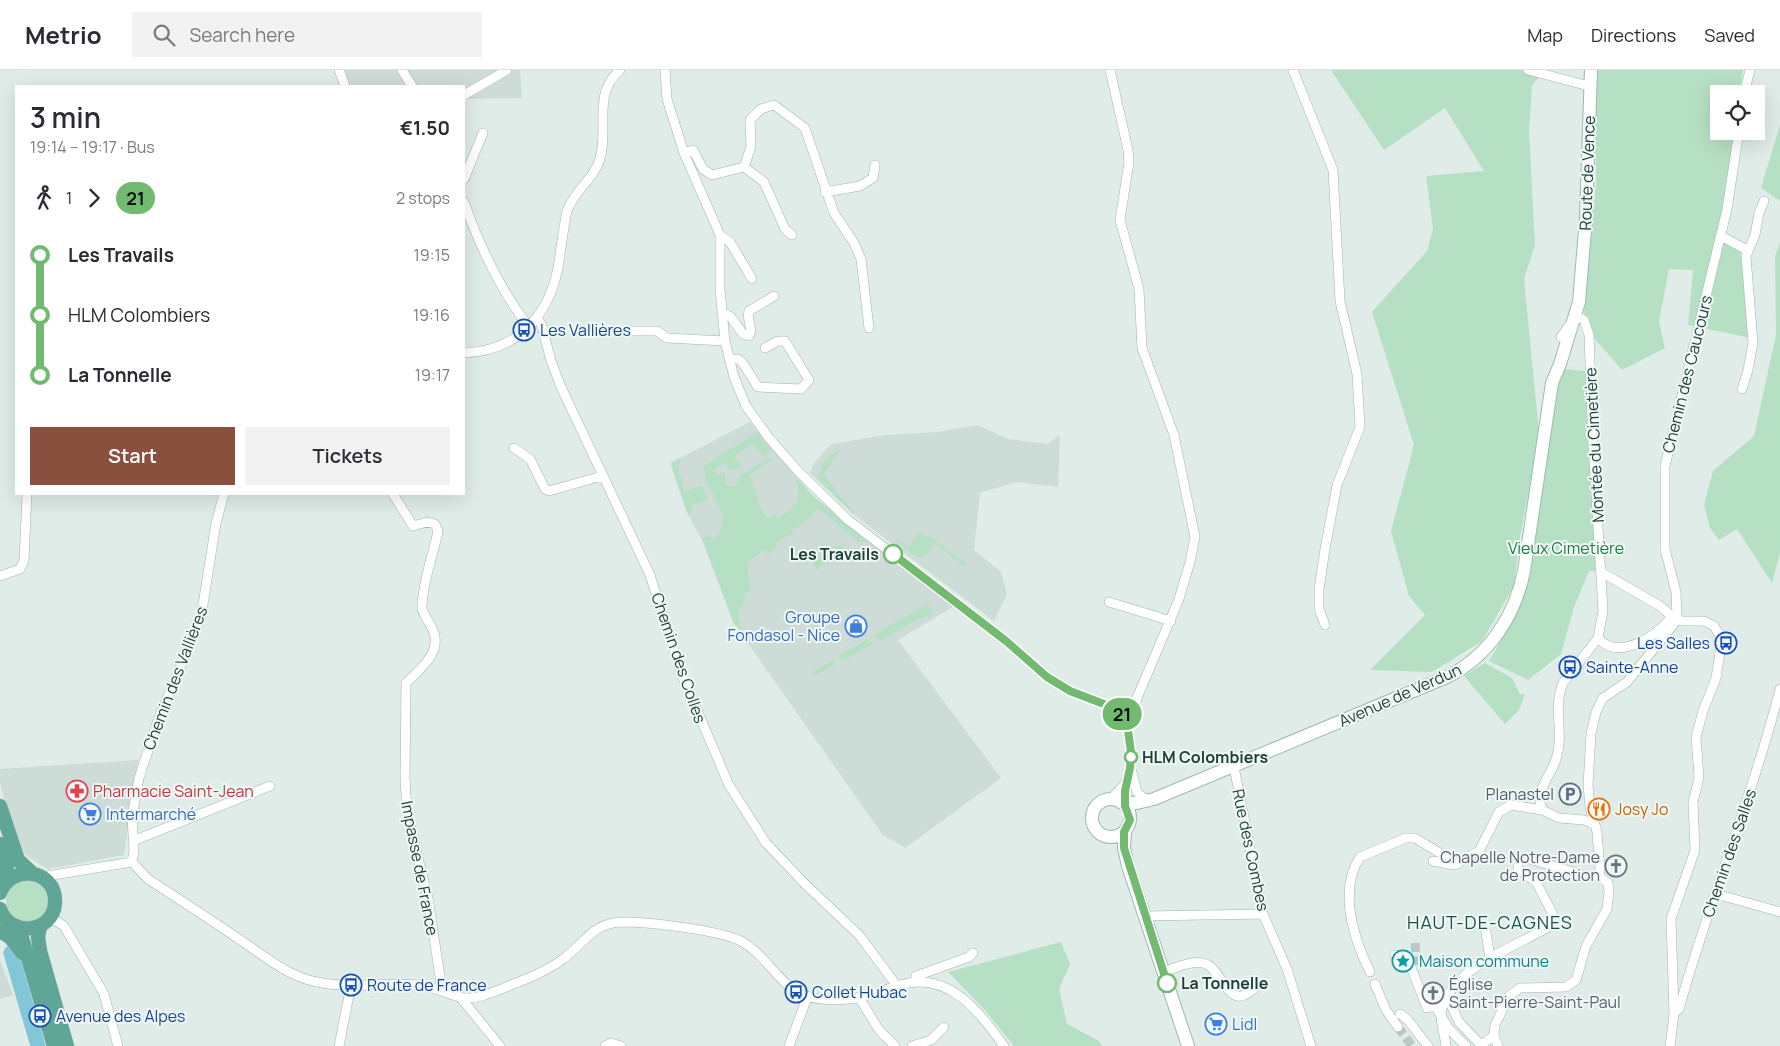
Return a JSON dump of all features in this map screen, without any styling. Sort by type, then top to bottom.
[{"type":"main road","name":"Route de Vence","points":[[1552,383],[1561,337],[1578,284],[1584,252],[1591,70]]},
{"type":"main road","name":"Avenue de Verdun","points":[[1120,803],[1150,800],[1448,677],[1465,667],[1491,643],[1511,612],[1522,585],[1552,383],[1574,319],[1578,284]]},
{"type":"main road","name":"Avenue de Verdun","points":[[1130,820],[1150,800]]},
{"type":"main road","points":[[1128,866],[1108,837],[1096,829],[1092,820],[1097,806],[1120,803],[1130,820],[1124,832],[1124,848],[1128,866],[1188,1046]]},
{"type":"main road","points":[[0,806],[18,860],[51,886],[54,893],[55,906],[45,921],[38,938],[67,1046]]},
{"type":"main road","points":[[1108,837],[1114,837],[1124,832]]},
{"type":"main road","points":[[0,844],[7,866],[3,888]]},
{"type":"main road","points":[[3,888],[17,874],[37,875]]},
{"type":"main road","points":[[0,908],[6,925],[30,966],[54,1046]]},
{"type":"main road","points":[[6,925],[26,929],[45,921]]},
{"type":"street","points":[[339,70],[345,85]]},
{"type":"street","points":[[402,70],[411,85]]},
{"type":"street","points":[[465,94],[507,70]]},
{"type":"street","points":[[465,353],[495,349],[508,342],[537,317],[547,301],[558,269],[562,231],[570,202],[588,182],[600,158],[605,94],[612,79],[620,70]]},
{"type":"street","points":[[665,70],[667,99],[684,153],[720,234],[720,290],[725,341],[740,393],[757,423],[831,506],[1006,641],[1047,677],[1070,691],[1109,706],[1121,714],[1127,723],[1131,752],[1130,768],[1120,803]]},
{"type":"street","points":[[1110,70],[1128,150],[1129,162],[1120,220],[1139,289],[1142,348],[1174,434],[1195,537],[1190,562],[1171,621],[1137,698],[1132,720],[1127,723]]},
{"type":"street","points":[[1293,70],[1333,170],[1340,301],[1357,374],[1360,427],[1338,485],[1319,590],[1319,609],[1325,625]]},
{"type":"street","points":[[1528,70],[1590,86]]},
{"type":"street","points":[[1746,85],[1750,70]]},
{"type":"street","points":[[744,167],[751,147],[750,120],[761,109],[774,105],[805,128],[834,213],[854,243],[861,259],[869,328]]},
{"type":"street","points":[[465,177],[484,133]]},
{"type":"street","name":"Chemin des Caucours","points":[[1674,618],[1676,592],[1665,549],[1665,466],[1728,209],[1738,140]]},
{"type":"street","points":[[684,153],[693,150],[703,169],[712,175],[744,167]]},
{"type":"street","points":[[826,192],[860,186],[873,178],[875,165]]},
{"type":"street","points":[[744,167],[764,182],[785,228],[792,235]]},
{"type":"street","points":[[1742,389],[1752,350],[1746,266],[1747,250],[1755,235],[1758,213],[1764,200]]},
{"type":"street","points":[[465,205],[478,242],[501,286],[528,326]]},
{"type":"street","points":[[720,234],[730,242],[752,280]]},
{"type":"street","points":[[1721,236],[1747,250]]},
{"type":"street","points":[[722,314],[730,316],[743,334],[748,336],[751,329],[749,311],[774,296]]},
{"type":"street","name":"Chemin des Colles","points":[[537,317],[542,326],[561,387],[650,576],[682,675],[729,785],[766,843],[812,891],[859,935],[897,986]]},
{"type":"street","name":"Route de Vence","points":[[1561,337],[1574,319]]},
{"type":"street","name":"Montée du Cimetière","points":[[1574,319],[1586,338],[1589,349],[1603,610],[1598,638]]},
{"type":"street","points":[[621,331],[657,331],[667,338],[725,341]]},
{"type":"street","points":[[729,359],[738,359],[742,362],[758,388],[801,389],[809,380],[785,341],[778,341],[765,348]]},
{"type":"street","points":[[514,448],[530,459],[545,489],[549,491],[602,476]]},
{"type":"street","points":[[0,576],[20,569],[24,561],[27,495]]},
{"type":"street","name":"Chemin des Vallières","points":[[132,862],[132,817],[139,778],[158,720],[201,617],[216,523],[224,495]]},
{"type":"street","name":"Impasse de France","points":[[394,495],[413,526],[427,522],[435,524],[438,531],[426,578],[421,609],[434,631],[436,647],[434,654],[406,683],[405,778],[407,812],[428,898],[442,990]]},
{"type":"street","points":[[1601,572],[1660,606],[1674,618],[1710,623],[1718,629],[1722,641],[1716,678],[1702,711],[1696,737],[1699,777],[1692,802],[1695,850],[1671,919],[1674,1014],[1670,1046]]},
{"type":"street","points":[[1108,602],[1171,621]]},
{"type":"street","points":[[1542,810],[1540,798],[1558,752],[1556,708],[1559,691],[1563,683],[1598,638],[1609,647],[1630,646],[1656,633],[1674,618]]},
{"type":"street","points":[[1598,876],[1600,871],[1599,848],[1590,807],[1588,786],[1591,734],[1599,704],[1603,698],[1627,682],[1674,626],[1674,618]]},
{"type":"street","name":"Chemin des Salles","points":[[1674,1014],[1679,1008],[1696,946],[1776,721],[1780,689]]},
{"type":"street","points":[[1121,714],[1137,698]]},
{"type":"street","name":"Rue des Combes","points":[[1234,766],[1263,914],[1287,969],[1311,1046]]},
{"type":"street","points":[[1130,768],[1137,792],[1150,800]]},
{"type":"street","points":[[1120,803],[1125,784]]},
{"type":"street","points":[[133,841],[270,786]]},
{"type":"street","points":[[1442,871],[1433,860],[1450,866],[1458,864],[1481,848],[1497,814],[1507,806],[1514,804],[1533,810],[1542,810],[1553,816],[1580,819],[1595,825]]},
{"type":"street","points":[[1580,819],[1586,816],[1590,807]]},
{"type":"street","points":[[1370,972],[1355,938],[1350,916],[1351,884],[1360,857],[1406,838],[1415,838],[1458,864]]},
{"type":"street","points":[[1446,1046],[1441,1016],[1454,986],[1468,973],[1492,958],[1555,923],[1555,918],[1539,886],[1518,869],[1517,862],[1521,858],[1526,858],[1586,876],[1598,876],[1608,883],[1607,909],[1586,946],[1576,980],[1566,987],[1520,988],[1514,992],[1503,1006],[1495,1025],[1494,1036],[1498,1046]]},
{"type":"street","points":[[37,875],[64,874],[132,862],[148,879],[290,972],[319,983],[418,985],[442,990],[461,998],[500,1046]]},
{"type":"street","points":[[54,893],[64,874]]},
{"type":"street","points":[[1716,894],[1780,912]]},
{"type":"street","points":[[1145,916],[1263,914]]},
{"type":"street","points":[[45,921],[64,926],[104,994],[118,1046]]},
{"type":"street","points":[[461,998],[494,992],[528,979],[561,961],[594,930],[622,922],[714,932],[729,936],[752,948],[786,985],[807,998],[860,999],[915,982],[938,984],[965,999],[980,1014],[1004,1046]]},
{"type":"street","points":[[1486,932],[1492,958]]},
{"type":"street","points":[[915,982],[916,976],[970,957],[973,953]]},
{"type":"street","points":[[1395,955],[1407,957],[1427,1008],[1435,1006],[1449,1029],[1466,1046]]},
{"type":"street","points":[[1163,972],[1194,963],[1204,963],[1211,967],[1228,991],[1239,995],[1248,993],[1258,984]]},
{"type":"street","points":[[1375,984],[1386,1010],[1398,1027]]},
{"type":"street","points":[[340,1046],[351,985]]},
{"type":"street","points":[[789,1046],[807,998]]},
{"type":"street","points":[[1448,998],[1459,1022],[1481,1045],[1494,1036]]},
{"type":"street","points":[[860,999],[879,1030],[895,1046]]},
{"type":"street","points":[[1403,1016],[1428,1046]]},
{"type":"street","points":[[912,1046],[931,1040],[944,1027]]},
{"type":"street","points":[[605,1046],[610,1043],[621,1046]]},
{"type":"shaded area","points":[[345,70],[520,70],[522,98],[465,99],[465,85],[350,85]]},
{"type":"shaded area","points":[[750,422],[813,496],[956,605],[898,640],[1001,778],[905,848],[882,834],[733,622],[702,540],[686,511],[670,463]]},
{"type":"shaded area","points":[[977,425],[1008,439],[1047,444],[1060,435],[1058,487],[1016,482],[980,493],[974,550],[1001,572],[1007,594],[994,621],[853,514],[810,473],[814,463],[831,444],[885,435],[938,432]]},
{"type":"shaded area","points":[[138,760],[124,855],[48,869],[28,857],[17,844],[0,783],[0,769]]},
{"type":"shaded area","points":[[0,960],[13,995],[0,999]]},
{"type":"green space","points":[[1331,70],[1545,70],[1532,85],[1529,131],[1535,245],[1524,279],[1539,433],[1519,543],[1514,586],[1482,641],[1432,672],[1370,670],[1425,615],[1409,596],[1391,531],[1414,445],[1372,312],[1427,251],[1433,229],[1426,176],[1484,171],[1445,108],[1384,150]]},
{"type":"green space","points":[[1596,70],[1743,70],[1740,85],[1710,85],[1710,140],[1733,140],[1721,233],[1739,244],[1751,338],[1688,325],[1693,270],[1669,269],[1659,322],[1665,348],[1622,370],[1594,338],[1584,312],[1596,184]]},
{"type":"green space","points":[[1780,125],[1780,201],[1761,188]]},
{"type":"green space","points":[[1780,243],[1780,553],[1772,583],[1737,529],[1719,540],[1710,528],[1704,505],[1713,471],[1754,436],[1776,335],[1775,256]]},
{"type":"green space","name":"Vieux Cimetière","points":[[1564,369],[1585,371],[1598,555],[1595,571],[1589,571],[1574,607],[1561,654],[1528,680],[1489,661],[1515,617],[1527,586],[1557,391]]},
{"type":"green space","points":[[757,432],[771,450],[763,456],[752,443],[734,457],[736,461],[742,462],[738,470],[728,469],[724,463],[713,470],[717,476],[725,471],[725,485],[734,487],[740,475],[770,458],[772,460],[750,475],[760,506],[767,519],[773,515],[778,519],[796,503],[799,494],[796,481],[799,480],[813,496],[868,543],[856,540],[819,509],[792,531],[793,533],[775,544],[777,547],[767,555],[764,550],[747,563],[751,591],[747,592],[738,614],[741,632],[733,621],[703,539],[709,535],[713,540],[719,535],[724,517],[705,479],[704,466]]},
{"type":"green space","points":[[840,450],[824,474],[838,494],[855,512],[853,514],[819,480],[825,462],[831,455]]},
{"type":"green space","points":[[682,458],[678,467],[684,492],[702,485],[708,500],[691,505],[692,511],[689,516],[671,464]]},
{"type":"green space","points":[[919,532],[932,538],[966,564],[965,567],[935,543],[924,557],[916,557],[896,540],[897,538],[909,547]]},
{"type":"green space","points":[[848,543],[817,570],[812,563],[831,548]]},
{"type":"green space","points":[[927,604],[933,612],[879,641],[875,634]]},
{"type":"green space","points":[[868,639],[873,644],[842,661],[838,657]]},
{"type":"green space","points":[[833,660],[836,664],[815,676],[812,672]]},
{"type":"green space","points":[[1485,663],[1512,678],[1520,694],[1525,694],[1519,710],[1505,724],[1464,676]]},
{"type":"green space","points":[[23,880],[31,880],[42,886],[48,901],[42,916],[31,922],[23,922],[12,916],[6,905],[6,897],[12,886]]},
{"type":"green space","points":[[1061,942],[1070,964],[1059,989],[1067,1024],[1099,1041],[1102,1046],[1014,1046],[983,1008],[948,972]]},
{"type":"waterway","points":[[11,953],[38,1046]]},
{"type":"tunnel","points":[[1415,943],[1417,968]]},
{"type":"tunnel","points":[[1398,1027],[1412,1046]]},
{"type":"bus line","name":"21","points":[[893,554],[1006,641],[1047,677],[1070,691],[1117,710],[1125,718],[1131,757],[1125,784],[1125,806],[1130,820],[1124,832],[1124,848],[1128,866],[1167,983]]},
{"type":"place","name":"Les Vallières","points":[[524,330]]},
{"type":"place","name":"Les Travails","points":[[893,554]]},
{"type":"place","name":"Groupe Fondasol - Nice","points":[[856,626]]},
{"type":"place","name":"Les Salles","points":[[1726,643]]},
{"type":"place","name":"Sainte-Anne","points":[[1570,667]]},
{"type":"place","name":"HLM Colombiers","points":[[1131,757]]},
{"type":"place","name":"Pharmacie Saint-Jean","points":[[77,791]]},
{"type":"place","name":"Planastel","points":[[1570,794]]},
{"type":"place","name":"Josy Jo","points":[[1599,809]]},
{"type":"place","name":"Intermarché","points":[[90,814]]},
{"type":"place","name":"Chapelle Notre-Dame de Protection","points":[[1616,866]]},
{"type":"place","name":"Maison commune","points":[[1403,961]]},
{"type":"place","name":"La Tonnelle","points":[[1167,983]]},
{"type":"place","name":"Route de France","points":[[351,985]]},
{"type":"place","name":"Collet Hubac","points":[[796,992]]},
{"type":"place","name":"Église Saint-Pierre-Saint-Paul","points":[[1433,993]]},
{"type":"place","name":"Avenue des Alpes","points":[[40,1016]]},
{"type":"place","name":"Lidl","points":[[1216,1024]]},
{"type":"district","name":"HAUT-DE-CAGNES","points":[[1490,922]]}]
